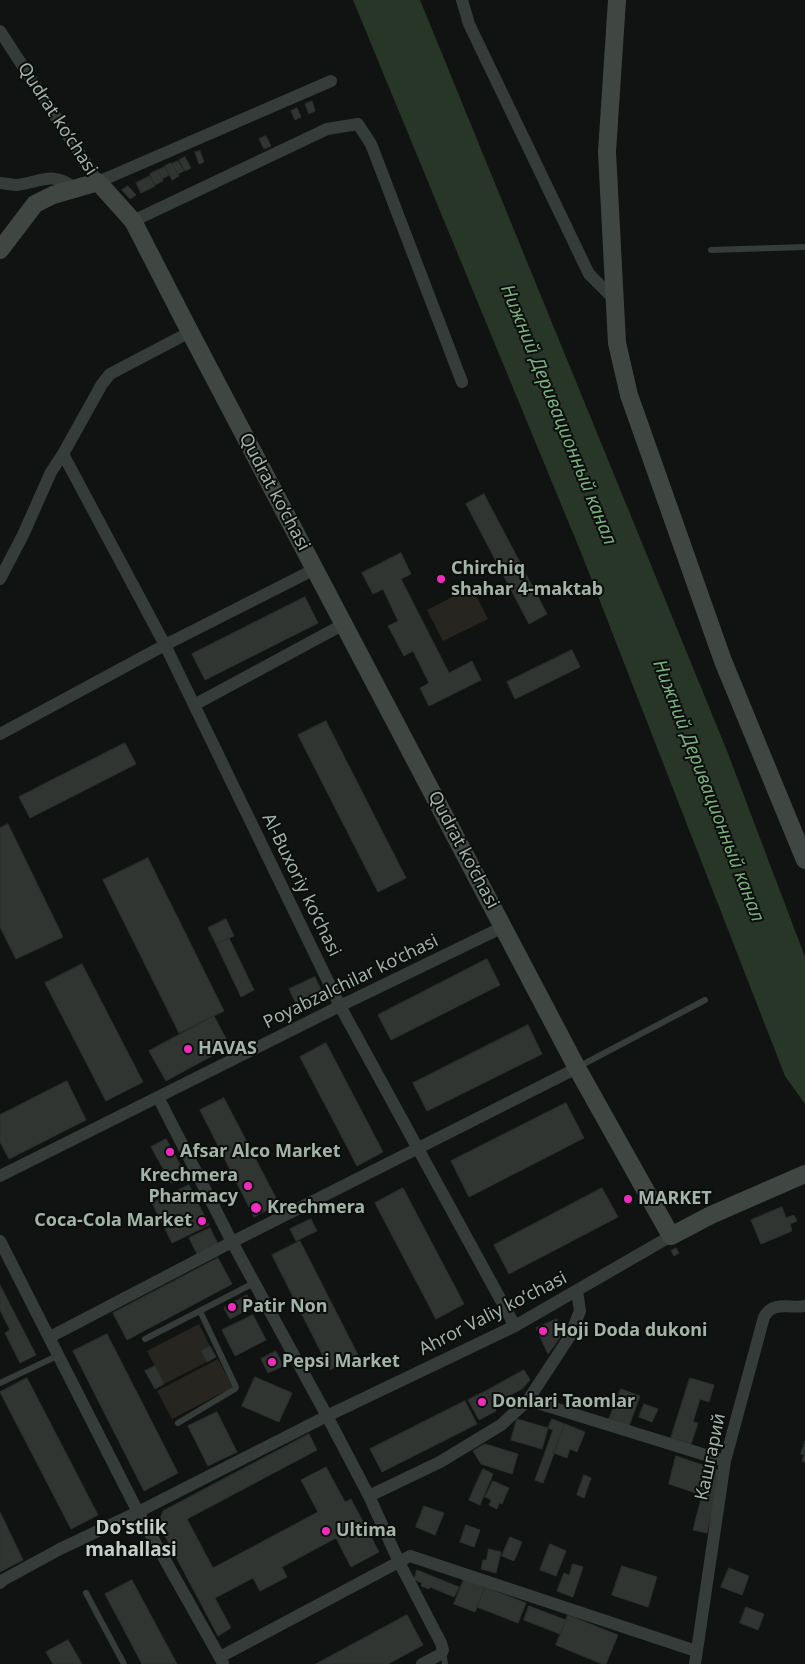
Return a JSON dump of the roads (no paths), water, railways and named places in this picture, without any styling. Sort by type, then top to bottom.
[{"type":"street","points":[[462,0],[469,24],[589,274],[615,300]]},
{"type":"street","points":[[617,0],[607,152],[617,343],[629,395],[723,661],[805,860]]},
{"type":"street","name":"Qudrat ko‘chasi","points":[[0,31],[98,182],[133,221],[577,1068],[671,1236]]},
{"type":"street","name":"Qudrat ko‘chasi","points":[[98,182],[331,81]]},
{"type":"street","points":[[133,221],[327,129],[358,124],[371,144],[462,382]]},
{"type":"street","points":[[0,183],[16,185],[46,178],[65,180],[74,188]]},
{"type":"street","points":[[0,250],[35,204],[53,195],[98,182]]},
{"type":"street","points":[[1,572],[23,535],[51,472],[102,384],[110,374],[190,332]]},
{"type":"street","name":"Al-Buxoriy ko‘chasi","points":[[63,454],[166,645],[340,1006],[515,1326]]},
{"type":"street","points":[[0,734],[166,645],[315,569]]},
{"type":"street","points":[[194,704],[344,624]]},
{"type":"street","name":"Poyabzalchilar ko‘chasi","points":[[0,1176],[340,1006],[503,927]]},
{"type":"street","points":[[50,1337],[232,1242],[577,1068]]},
{"type":"street","points":[[158,1097],[232,1242],[369,1496],[398,1562],[441,1644],[443,1650],[441,1654],[422,1664]]},
{"type":"street","points":[[671,1236],[711,1215],[804,1177]]},
{"type":"street","name":"Ahror Valiy koʻchasi","points":[[0,1583],[2,1580],[60,1548],[138,1512],[327,1416],[515,1326],[671,1236]]},
{"type":"street","points":[[0,1241],[138,1512],[222,1661],[398,1562]]},
{"type":"street","points":[[369,1496],[440,1462],[501,1425],[528,1400],[570,1336],[580,1311],[577,1291]]},
{"type":"street","name":"Кашгарий","points":[[398,1562],[410,1556],[696,1658],[725,1461],[764,1317],[767,1310],[778,1306],[805,1306]]},
{"type":"street","points":[[528,1400],[725,1461]]},
{"type":"lane","points":[[711,250],[805,247]]},
{"type":"lane","points":[[577,1068],[705,1000]]},
{"type":"lane","points":[[145,1340],[254,1283]]},
{"type":"lane","points":[[178,1423],[236,1387],[200,1311]]},
{"type":"lane","points":[[0,1383],[59,1355]]},
{"type":"lane","points":[[86,1592],[124,1664]]},
{"type":"lane","points":[[443,1650],[445,1664]]},
{"type":"water","name":"Нижний Деривационный канал","points":[[353,0],[420,0],[727,751],[805,957],[805,1104],[785,1076],[582,555]]},
{"type":"place","name":"Chirchiq shahar 4-maktab","points":[[441,579]]},
{"type":"place","name":"HAVAS","points":[[188,1049]]},
{"type":"place","name":"Afsar Alco Market","points":[[170,1152]]},
{"type":"place","name":"Krechmera Pharmacy","points":[[248,1186]]},
{"type":"place","name":"MARKET","points":[[628,1199]]},
{"type":"place","name":"Krechmera","points":[[256,1208]]},
{"type":"place","name":"Coca-Cola Market","points":[[202,1221]]},
{"type":"place","name":"Patir Non","points":[[232,1307]]},
{"type":"place","name":"Hoji Doda dukoni","points":[[543,1331]]},
{"type":"place","name":"Pepsi Market","points":[[272,1362]]},
{"type":"place","name":"Donlari Taomlar","points":[[482,1402]]},
{"type":"place","name":"Ultima","points":[[326,1531]]},
{"type":"district","name":"Do'stlik mahallasi","points":[[131,1540]]}]
